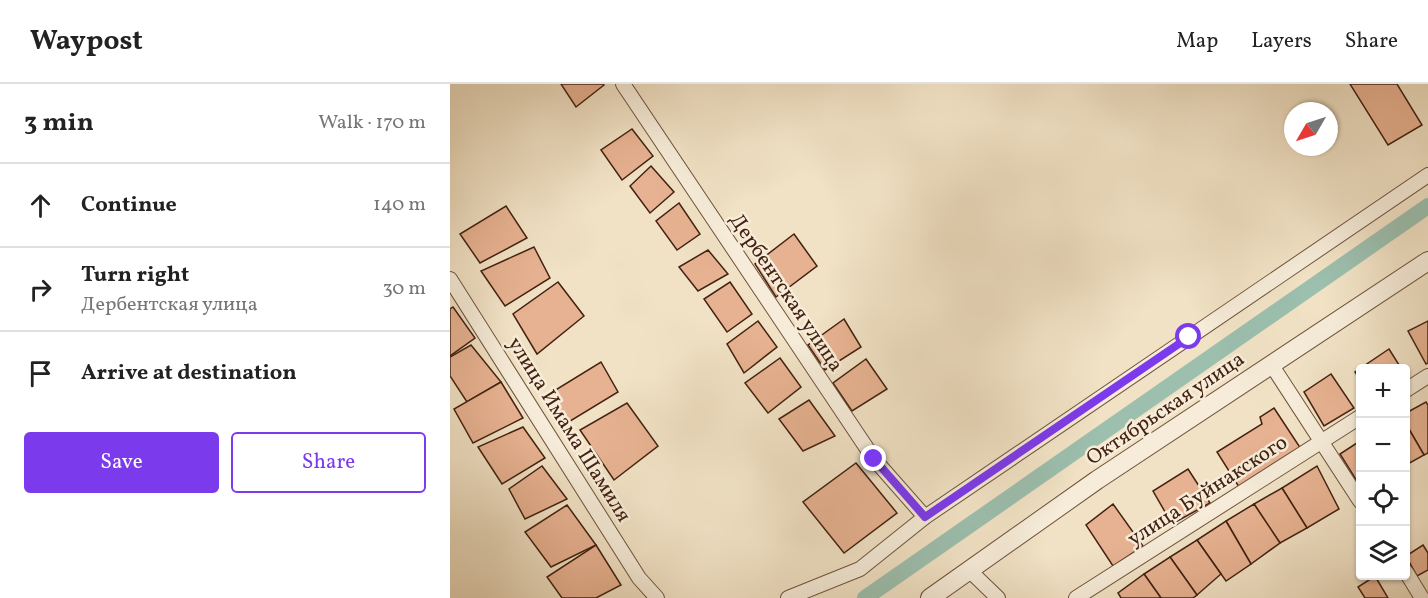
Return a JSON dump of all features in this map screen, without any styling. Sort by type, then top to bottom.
[{"type":"street","name":"Дербентская улица","points":[[623,84],[874,459],[925,517]]},
{"type":"street","points":[[788,598],[860,569],[925,517],[1428,175]]},
{"type":"street","name":"Октябрьская улица","points":[[930,598],[1097,480],[1428,261]]},
{"type":"street","name":"улица Имама Шамиля","points":[[450,279],[639,578],[657,598]]},
{"type":"street","points":[[1271,364],[1356,495]]},
{"type":"street","points":[[1410,387],[1428,376]]},
{"type":"street","name":"улица Буйнакского","points":[[1076,598],[1358,418]]},
{"type":"street","points":[[969,570],[998,598]]},
{"type":"street","points":[[1410,578],[1422,598]]},
{"type":"building","points":[[561,84],[603,84],[604,85],[576,107]]},
{"type":"building","points":[[1350,84],[1397,84],[1422,125],[1388,145]]},
{"type":"building","points":[[632,129],[653,156],[622,180],[601,150]]},
{"type":"building","points":[[651,166],[674,192],[650,213],[630,186]]},
{"type":"building","points":[[679,203],[700,234],[677,250],[656,221]]},
{"type":"building","points":[[506,206],[527,238],[480,263],[460,234]]},
{"type":"building","points":[[794,234],[817,266],[776,297],[755,264]]},
{"type":"building","points":[[534,247],[550,278],[505,306],[481,271]]},
{"type":"building","points":[[708,250],[728,274],[698,291],[679,267]]},
{"type":"building","points":[[558,282],[584,316],[537,354],[513,314]]},
{"type":"building","points":[[730,282],[752,314],[727,332],[704,299]]},
{"type":"building","points":[[453,307],[475,338],[450,356],[450,309]]},
{"type":"building","points":[[844,319],[861,347],[825,370],[808,345]]},
{"type":"building","points":[[758,321],[777,347],[744,373],[727,344]]},
{"type":"building","points":[[1428,321],[1428,363],[1426,364],[1408,331]]},
{"type":"building","points":[[471,345],[501,382],[467,402],[450,376],[450,357]]},
{"type":"building","points":[[1389,349],[1398,364],[1367,364]]},
{"type":"building","points":[[780,358],[801,387],[768,413],[745,383]]},
{"type":"building","points":[[866,359],[887,389],[852,411],[833,383]]},
{"type":"building","points":[[601,362],[618,392],[567,423],[549,394]]},
{"type":"building","points":[[1331,374],[1354,408],[1324,426],[1304,392]]},
{"type":"building","points":[[501,382],[523,418],[473,443],[454,409]]},
{"type":"building","points":[[809,400],[835,436],[803,451],[779,419]]},
{"type":"building","points":[[1426,402],[1428,405],[1428,453],[1424,455],[1410,431],[1410,411]]},
{"type":"building","points":[[627,403],[658,446],[614,480],[580,430]]},
{"type":"building","points":[[1274,408],[1301,449],[1239,487],[1217,452],[1262,424],[1260,417]]},
{"type":"building","points":[[523,427],[545,458],[502,484],[478,447]]},
{"type":"building","points":[[1410,431],[1424,455],[1410,463]]},
{"type":"building","points":[[1356,444],[1356,480],[1340,454]]},
{"type":"building","points":[[856,463],[897,513],[844,553],[803,502]]},
{"type":"building","points":[[542,466],[567,499],[525,519],[509,489]]},
{"type":"building","points":[[1317,466],[1339,509],[1307,528],[1282,488]]},
{"type":"building","points":[[1188,469],[1210,503],[1172,524],[1153,491]]},
{"type":"building","points":[[1282,488],[1307,528],[1280,543],[1254,504]]},
{"type":"building","points":[[1113,504],[1143,546],[1113,566],[1086,525]]},
{"type":"building","points":[[1254,504],[1280,543],[1251,564],[1226,521]]},
{"type":"building","points":[[567,505],[596,545],[551,567],[525,532]]},
{"type":"building","points":[[1226,521],[1251,564],[1226,581],[1197,540]]},
{"type":"building","points":[[1197,540],[1221,574],[1197,595],[1170,557]]},
{"type":"building","points":[[596,545],[621,585],[596,598],[562,598],[547,577]]},
{"type":"building","points":[[1423,545],[1428,553],[1428,570],[1417,576],[1410,563],[1410,553]]},
{"type":"building","points":[[1170,557],[1197,595],[1193,598],[1161,598],[1144,574]]},
{"type":"building","points":[[1144,574],[1161,598],[1121,598],[1118,593]]},
{"type":"building","points":[[1369,580],[1377,580],[1388,598],[1365,598],[1358,587]]},
{"type":"waterway","points":[[865,598],[1428,206]]},
{"type":"route","points":[[874,459],[925,517],[1189,337]]}]
